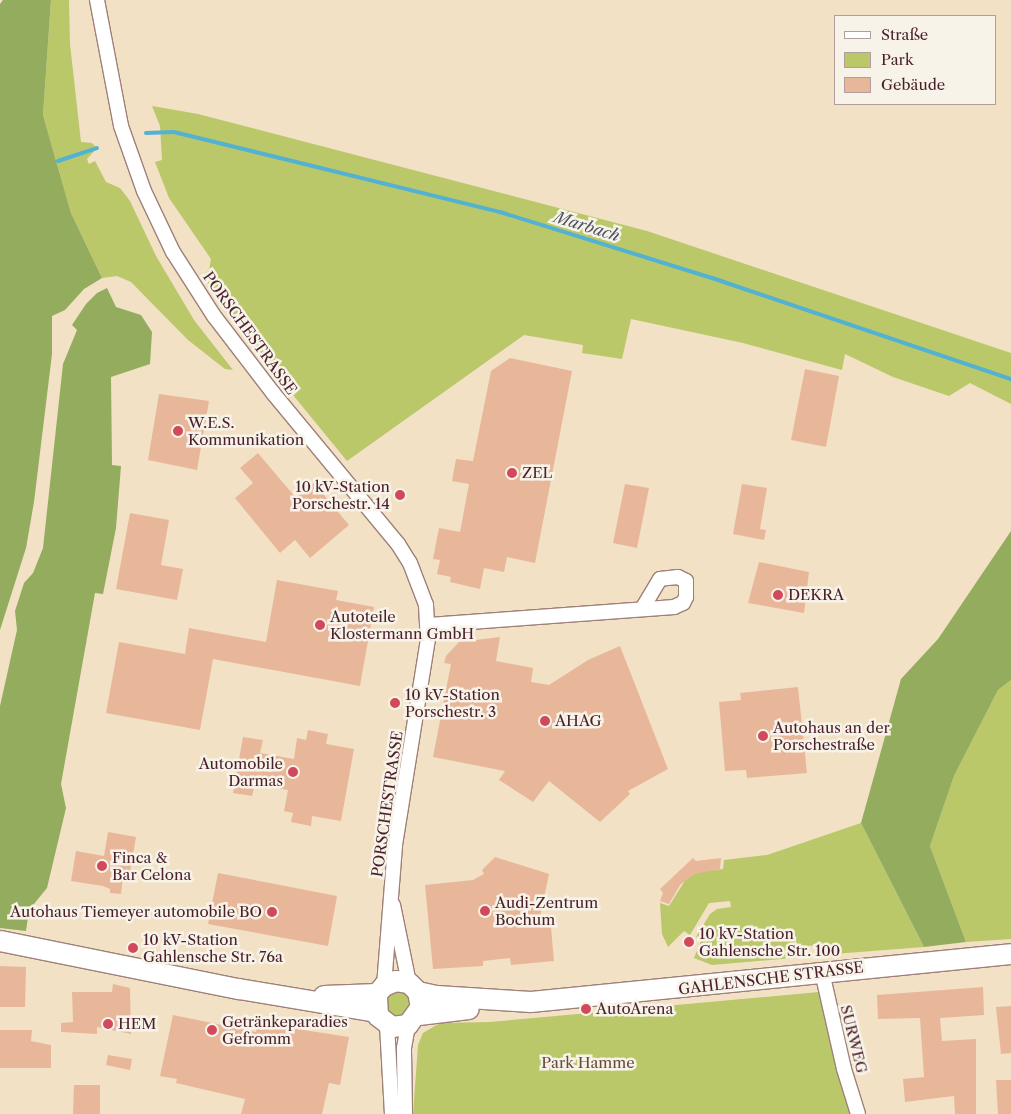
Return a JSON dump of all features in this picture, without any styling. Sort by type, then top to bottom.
[{"type":"street","name":"PORSCHESTRASSE","points":[[97,0],[121,126],[144,192],[173,252],[214,316],[273,393],[398,544],[421,588],[429,625],[427,654],[395,846],[392,899],[381,1004],[392,1114]]},
{"type":"street","points":[[429,625],[621,612],[643,607]]},
{"type":"street","name":"PORSCHESTRASSE","points":[[392,899],[413,988]]},
{"type":"street","name":"GAHLENSCHE STRASSE","points":[[0,941],[290,997],[381,1004],[413,1020],[512,1007],[531,1002],[1011,954]]},
{"type":"street","name":"SURWEG","points":[[822,972],[844,1069],[858,1114]]},
{"type":"street","name":"GAHLENSCHE STRASSE","points":[[381,1004],[396,981],[437,996],[531,1002]]},
{"type":"street","points":[[405,1114],[405,1040],[421,1000],[413,988]]},
{"type":"green space","points":[[3,0],[51,0],[43,115],[71,213],[102,278],[84,289],[65,310],[52,316],[52,354],[34,502],[26,548],[0,630],[0,4]]},
{"type":"green space","points":[[51,0],[69,0],[70,44],[81,142],[92,143],[97,148],[87,159],[89,164],[95,161],[106,182],[120,188],[130,201],[156,256],[194,320],[233,370],[225,369],[188,340],[131,282],[117,276],[102,278],[71,213],[43,115]]},
{"type":"green space","points":[[152,106],[198,114],[647,231],[1011,353],[1011,404],[970,383],[949,396],[893,377],[845,354],[842,370],[743,343],[631,319],[622,359],[582,353],[583,345],[524,335],[347,461],[240,330],[203,276],[209,270],[211,259],[169,198],[155,162],[162,160],[160,126]]},
{"type":"green space","points":[[107,288],[116,307],[141,315],[152,332],[150,364],[111,377],[112,465],[121,466],[116,528],[103,594],[95,593],[61,784],[66,808],[47,888],[29,910],[26,931],[0,928],[0,706],[17,630],[15,611],[24,583],[33,573],[43,548],[63,364],[77,330],[72,325],[86,304],[97,293]]},
{"type":"green space","points":[[1011,531],[1011,680],[998,690],[954,776],[930,846],[966,942],[924,947],[861,823],[901,679],[938,639]]},
{"type":"green space","points":[[1011,680],[1011,939],[966,942],[930,846],[954,776],[998,690]]},
{"type":"green space","points":[[861,823],[924,947],[821,955],[820,945],[791,947],[792,958],[712,965],[694,958],[701,941],[696,937],[710,914],[717,909],[731,907],[730,901],[709,903],[690,935],[684,931],[668,947],[662,934],[660,903],[669,906],[686,879],[698,872],[723,869],[724,860],[767,855]]},
{"type":"green space","points":[[398,991],[407,995],[411,1004],[407,1013],[398,1017],[389,1013],[385,1004],[389,995]]},
{"type":"green space","name":"Park Hamme","points":[[819,992],[851,1114],[413,1114],[418,1045],[423,1033],[440,1023],[490,1022]]},
{"type":"building","name":"ZEL","points":[[510,358],[572,371],[535,563],[507,557],[504,572],[484,568],[480,589],[450,582],[451,577],[437,574],[440,560],[433,559],[439,528],[460,532],[469,484],[452,481],[456,459],[473,461],[491,371]]},
{"type":"building","points":[[805,369],[839,376],[826,447],[791,440]]},
{"type":"building","name":"W.E.S. Kommunikation","points":[[159,394],[209,401],[197,470],[148,460]]},
{"type":"building","points":[[258,453],[296,498],[314,483],[349,525],[310,558],[295,540],[280,553],[235,498],[253,483],[240,468]]},
{"type":"building","points":[[625,484],[649,488],[637,548],[613,543]]},
{"type":"building","points":[[742,484],[767,488],[760,529],[766,530],[764,540],[733,534]]},
{"type":"building","points":[[130,513],[169,520],[161,565],[183,569],[177,600],[116,589]]},
{"type":"building","name":"DEKRA","points":[[759,562],[809,572],[804,613],[748,603]]},
{"type":"building","points":[[277,580],[338,591],[336,600],[374,607],[360,686],[213,659],[200,730],[106,713],[119,642],[185,654],[189,628],[266,642]]},
{"type":"building","name":"AHAG","points":[[500,637],[496,661],[533,668],[531,682],[549,685],[588,660],[620,646],[668,769],[628,791],[630,794],[600,822],[549,781],[533,802],[499,780],[505,771],[433,757],[451,664],[444,663],[446,656],[459,642]]},
{"type":"building","name":"Autohaus an der Porschestraße","points":[[798,687],[807,773],[747,778],[746,770],[725,771],[719,702],[741,700],[740,693]]},
{"type":"building","name":"Automobile Darmas","points":[[308,730],[328,734],[326,744],[354,749],[341,821],[312,816],[311,826],[291,822],[293,813],[284,811],[288,790],[255,784],[252,796],[233,793],[243,737],[263,740],[260,753],[294,759],[297,738],[306,740]]},
{"type":"building","name":"Finca & Bar Celona","points":[[108,832],[136,837],[129,878],[123,877],[121,894],[110,893],[110,889],[103,886],[71,881],[76,851],[104,856]]},
{"type":"building","name":"Audi-Zentrum Bochum","points":[[495,857],[549,874],[540,917],[550,916],[554,961],[511,965],[510,958],[483,961],[483,966],[433,969],[425,885],[473,880],[484,874],[482,870]]},
{"type":"building","points":[[693,858],[696,861],[721,858],[720,869],[694,874],[680,885],[669,904],[660,901],[663,893],[660,889]]},
{"type":"building","name":"Autohaus Tiemeyer automobile BO","points":[[218,873],[337,896],[328,946],[208,924]]},
{"type":"building","points":[[0,966],[26,967],[25,1007],[0,1007]]},
{"type":"building","points":[[113,984],[130,988],[131,1034],[97,1027],[97,1034],[61,1032],[61,1023],[73,1022],[72,992],[112,992]]},
{"type":"building","points":[[983,987],[984,1015],[940,1018],[942,1041],[976,1039],[976,1114],[955,1114],[954,1096],[905,1102],[903,1079],[924,1077],[920,1018],[878,1019],[877,995]]},
{"type":"building","points":[[1011,1006],[1011,1053],[1001,1054],[996,1007]]},
{"type":"building","points":[[173,1015],[256,1032],[258,1023],[349,1037],[340,1085],[329,1083],[322,1114],[241,1114],[245,1099],[176,1083],[177,1079],[160,1076]]},
{"type":"building","points":[[0,1030],[32,1030],[31,1041],[51,1045],[51,1068],[0,1068]]},
{"type":"building","points":[[108,1055],[132,1059],[130,1070],[106,1065]]},
{"type":"building","points":[[996,1080],[1011,1080],[1011,1114],[998,1114]]},
{"type":"building","points":[[74,1085],[100,1085],[100,1114],[73,1114]]},
{"type":"waterway","name":"Marbach","points":[[146,133],[174,132],[500,212],[721,281],[1011,379]]},
{"type":"waterway","name":"Marbach","points":[[58,161],[97,148]]},
{"type":"place","name":"W.E.S. Kommunikation","points":[[178,431]]},
{"type":"place","name":"ZEL","points":[[512,473]]},
{"type":"place","name":"10 kV-Station Porschestr. 14","points":[[400,495]]},
{"type":"place","name":"DEKRA","points":[[778,595]]},
{"type":"place","name":"Autoteile Klostermann GmbH","points":[[320,625]]},
{"type":"place","name":"10 kV-Station Porschestr. 3","points":[[395,703]]},
{"type":"place","name":"AHAG","points":[[545,721]]},
{"type":"place","name":"Autohaus an der Porschestraße","points":[[763,736]]},
{"type":"place","name":"Automobile Darmas","points":[[293,772]]},
{"type":"place","name":"Finca & Bar Celona","points":[[102,866]]},
{"type":"place","name":"Audi-Zentrum Bochum","points":[[485,911]]},
{"type":"place","name":"Autohaus Tiemeyer automobile BO","points":[[272,912]]},
{"type":"place","name":"10 kV-Station Gahlensche Str. 100","points":[[689,942]]},
{"type":"place","name":"10 kV-Station Gahlensche Str. 76a","points":[[133,948]]},
{"type":"place","name":"AutoArena","points":[[586,1009]]},
{"type":"place","name":"HEM","points":[[108,1024]]},
{"type":"place","name":"Getränkeparadies Gefromm","points":[[212,1030]]}]
